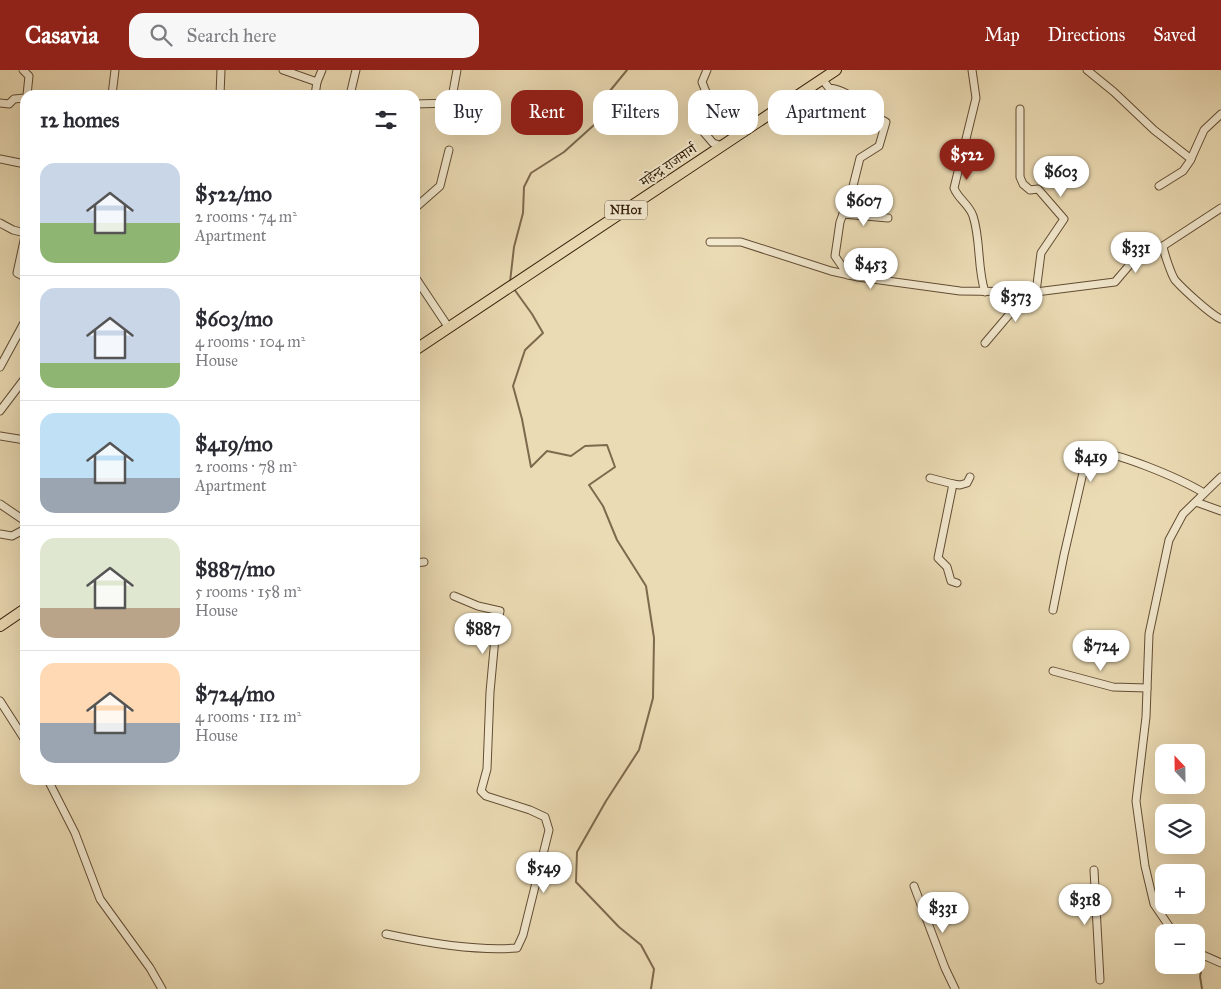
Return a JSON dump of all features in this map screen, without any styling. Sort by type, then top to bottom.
[{"type":"highway","name":"महेन्द्र राजमार्ग","points":[[420,347],[836,70]]},
{"type":"highway","points":[[0,626],[20,612]]},
{"type":"street","points":[[23,70],[29,76],[28,90]]},
{"type":"street","points":[[113,90],[115,70]]},
{"type":"street","points":[[220,90],[221,70]]},
{"type":"street","points":[[282,70],[317,82]]},
{"type":"street","points":[[316,90],[322,70]]},
{"type":"street","points":[[351,90],[356,70]]},
{"type":"street","points":[[420,104],[451,103],[457,70]]},
{"type":"street","points":[[707,70],[702,82],[706,92],[701,129],[713,143],[722,146]]},
{"type":"street","points":[[808,87],[830,70]]},
{"type":"street","points":[[972,70],[976,98],[954,188],[957,194],[965,200],[974,218],[980,275],[985,292]]},
{"type":"street","points":[[1087,70],[1114,92],[1154,130],[1191,159]]},
{"type":"street","points":[[822,79],[828,88],[840,90],[857,103],[858,107],[886,122],[879,146],[860,158],[852,190],[840,222],[835,256],[848,275]]},
{"type":"street","points":[[0,103],[9,104],[14,99],[20,98]]},
{"type":"street","points":[[1020,109],[1020,178],[1023,184],[1030,190],[1038,189],[1064,220],[1041,253],[1036,292]]},
{"type":"street","points":[[1159,186],[1182,171],[1191,159],[1204,130],[1221,114]]},
{"type":"street","points":[[420,204],[440,186],[449,150]]},
{"type":"street","points":[[0,159],[20,163]]},
{"type":"street","points":[[710,242],[741,242],[848,275],[960,291],[1036,292],[1115,282],[1138,255],[1163,246],[1221,208]]},
{"type":"street","points":[[843,214],[888,218]]},
{"type":"street","points":[[0,223],[20,232]]},
{"type":"street","points":[[1163,246],[1175,279],[1213,316],[1221,320]]},
{"type":"street","points":[[20,258],[17,273],[20,274]]},
{"type":"street","points":[[420,284],[449,328]]},
{"type":"street","points":[[985,343],[1018,303],[1036,292]]},
{"type":"street","points":[[0,367],[20,330]]},
{"type":"street","points":[[1,406],[20,385]]},
{"type":"street","points":[[0,436],[20,439]]},
{"type":"street","points":[[1053,610],[1088,451],[1097,450],[1146,466],[1191,486],[1204,494]]},
{"type":"street","points":[[930,478],[960,485],[967,483],[970,476]]},
{"type":"street","points":[[1168,924],[1154,904],[1145,866],[1136,801],[1146,717],[1149,634],[1169,540],[1183,514],[1221,477]]},
{"type":"street","points":[[953,484],[938,558],[947,567],[951,581],[957,583]]},
{"type":"street","points":[[1196,502],[1221,510]]},
{"type":"street","points":[[0,504],[20,516]]},
{"type":"street","points":[[0,534],[12,536],[20,532]]},
{"type":"street","points":[[420,562],[424,562]]},
{"type":"street","points":[[386,934],[469,947],[518,948],[523,935],[549,830],[545,817],[530,810],[486,796],[481,791],[486,769],[490,692],[495,638],[500,611],[478,606],[454,596]]},
{"type":"street","points":[[1054,671],[1113,686],[1147,688]]},
{"type":"street","points":[[0,701],[20,732]]},
{"type":"street","points":[[51,785],[75,833],[100,899],[150,968],[162,989]]},
{"type":"street","points":[[1094,870],[1100,980]]},
{"type":"street","points":[[914,886],[955,989]]},
{"type":"street","points":[[1205,956],[1221,963]]},
{"type":"waterway","points":[[510,282],[514,247],[523,213],[524,187],[531,173],[564,152],[594,125],[609,92],[627,70]]},
{"type":"waterway","points":[[514,289],[543,333],[525,350],[513,386],[522,419],[531,467],[547,451],[571,456],[585,446],[607,445],[615,467],[589,485],[603,506],[617,540],[646,586],[654,638],[653,698],[639,750],[606,801],[577,852],[576,882],[619,927],[641,945],[654,969],[651,989]]},
{"type":"waterway","points":[[1200,974],[1202,989]]}]
